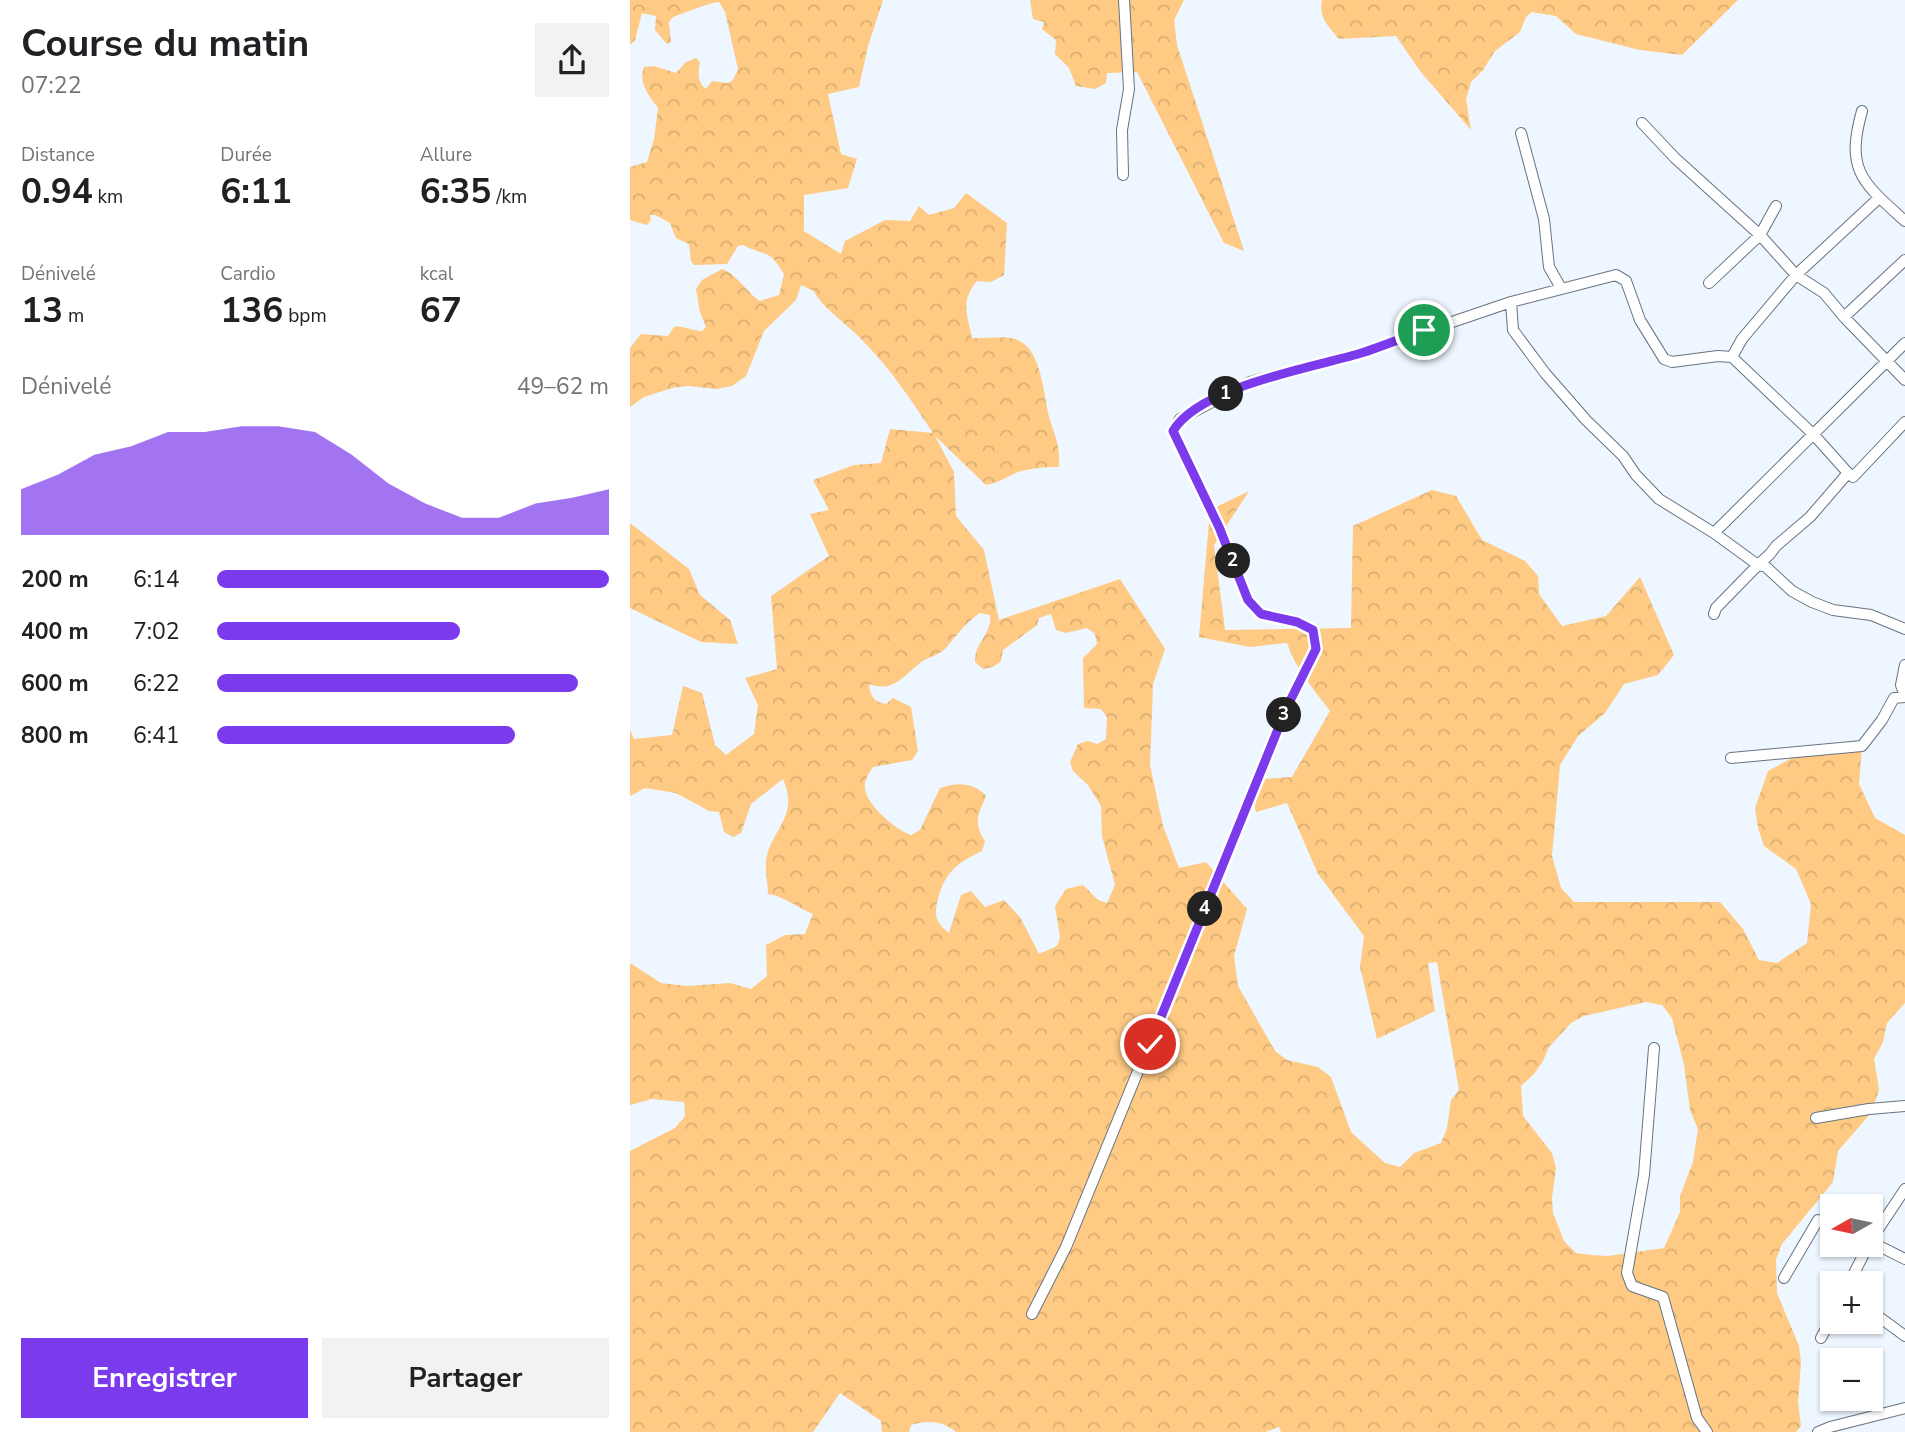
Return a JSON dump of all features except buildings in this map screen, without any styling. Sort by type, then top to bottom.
[{"type":"street","points":[[1123,175],[1122,130],[1129,89],[1124,0]]},
{"type":"street","points":[[1862,111],[1855,161],[1868,188],[1905,221]]},
{"type":"street","points":[[1642,122],[1675,158],[1760,235],[1796,275],[1825,293],[1844,317],[1905,380]]},
{"type":"street","points":[[1521,133],[1544,219],[1549,267],[1561,288]]},
{"type":"street","points":[[1732,357],[1742,339],[1796,275],[1879,198]]},
{"type":"street","points":[[1709,283],[1760,235],[1776,206]]},
{"type":"street","points":[[1844,317],[1905,260]]},
{"type":"street","points":[[1032,1314],[1066,1248],[1287,707],[1316,649],[1313,630],[1297,622],[1261,614],[1248,600],[1219,527],[1173,431],[1180,419],[1250,382],[1361,353],[1511,302],[1616,275],[1626,281],[1640,320],[1664,359],[1672,362],[1718,356],[1732,357],[1814,435],[1853,477],[1905,422]]},
{"type":"street","points":[[1511,302],[1513,330],[1545,373],[1660,499],[1758,565],[1766,567],[1792,592],[1833,610],[1871,615],[1905,629]]},
{"type":"street","points":[[1714,533],[1905,343]]},
{"type":"street","points":[[1714,614],[1716,608],[1810,517],[1849,474]]},
{"type":"street","points":[[1731,758],[1862,746],[1882,720],[1894,698],[1905,697],[1901,684],[1905,665]]},
{"type":"street","points":[[1654,1048],[1644,1175],[1627,1273],[1632,1286],[1663,1297],[1697,1418],[1707,1432]]},
{"type":"street","points":[[1815,1118],[1905,1106]]},
{"type":"street","points":[[1883,1222],[1905,1189]]},
{"type":"street","points":[[1784,1278],[1820,1221]]},
{"type":"street","points":[[1883,1248],[1905,1259]]},
{"type":"street","points":[[1883,1320],[1905,1336]]},
{"type":"street","points":[[1822,1338],[1824,1334]]},
{"type":"street","points":[[1818,1432],[1905,1408]]},
{"type":"green space","points":[[630,0],[883,0],[868,46],[859,87],[828,94],[841,154],[857,159],[848,188],[804,195],[804,231],[841,254],[845,241],[885,220],[910,221],[919,206],[929,215],[954,208],[966,193],[1007,223],[1004,275],[991,282],[977,281],[968,295],[968,322],[972,338],[1015,339],[1031,352],[1037,362],[1057,443],[1059,467],[1018,472],[986,485],[935,436],[954,472],[956,516],[984,550],[999,620],[1120,579],[1165,649],[1153,684],[1150,765],[1163,826],[1179,868],[1206,862],[1247,909],[1234,956],[1238,986],[1275,1051],[1287,1060],[1318,1067],[1331,1077],[1351,1132],[1385,1163],[1400,1167],[1414,1153],[1441,1143],[1447,1128],[1451,1100],[1459,1090],[1437,962],[1428,963],[1435,1011],[1377,1039],[1360,967],[1364,936],[1318,874],[1287,803],[1256,812],[1250,780],[1292,777],[1330,711],[1300,670],[1287,643],[1250,647],[1199,637],[1210,510],[1249,491],[1214,545],[1225,630],[1351,628],[1353,526],[1432,490],[1456,496],[1482,540],[1525,561],[1538,576],[1539,594],[1562,626],[1606,616],[1640,577],[1674,655],[1658,675],[1624,684],[1605,713],[1578,736],[1560,765],[1552,856],[1561,888],[1574,902],[1720,902],[1743,929],[1759,960],[1777,963],[1807,943],[1811,904],[1796,869],[1764,846],[1758,828],[1755,808],[1768,771],[1801,753],[1862,746],[1859,784],[1875,818],[1905,835],[1905,1003],[1887,1023],[1883,1042],[1874,1059],[1879,1090],[1871,1113],[1838,1151],[1833,1182],[1823,1194],[1820,1194],[1820,1198],[1782,1244],[1776,1259],[1777,1293],[1799,1346],[1801,1362],[1798,1402],[1801,1426],[1796,1432],[1281,1432],[1279,1427],[1265,1432],[956,1432],[940,1424],[923,1422],[911,1425],[909,1432],[882,1432],[881,1421],[840,1393],[813,1432],[630,1432],[630,1151],[675,1128],[685,1116],[684,1102],[652,1099],[630,1105],[630,963],[661,983],[687,986],[730,983],[751,989],[767,976],[766,945],[785,935],[805,934],[813,914],[768,894],[766,861],[788,803],[783,779],[751,804],[741,833],[733,837],[724,832],[719,812],[709,811],[676,793],[645,788],[630,796],[630,730],[634,739],[672,735],[683,686],[702,693],[715,745],[726,755],[754,734],[758,705],[745,678],[777,669],[771,596],[829,556],[810,514],[829,510],[813,480],[854,465],[881,463],[890,429],[933,433],[873,351],[822,303],[814,291],[801,285],[796,300],[764,331],[746,376],[732,386],[717,389],[688,386],[672,388],[644,397],[630,407],[630,348],[641,334],[668,336],[674,327],[702,331],[706,327],[696,289],[702,280],[722,269],[760,301],[779,295],[784,274],[766,254],[743,245],[738,246],[727,264],[694,265],[689,244],[676,238],[670,223],[655,215],[650,215],[651,220],[647,225],[630,220],[630,167],[647,162],[654,139],[658,108],[643,84],[644,67],[654,66],[676,73],[686,62],[696,58],[700,62],[700,80],[706,89],[712,81],[728,83],[733,80],[738,69],[725,12],[719,2],[673,17],[669,22],[671,42],[667,44],[655,30],[656,16],[642,13],[635,40],[630,45]],"holes":[[[980,613],[990,615],[989,627],[975,655],[975,662],[983,669],[993,667],[1001,661],[1003,650],[1037,625],[1039,618],[1051,614],[1056,630],[1066,633],[1087,628],[1095,634],[1097,644],[1083,658],[1084,708],[1101,709],[1107,717],[1106,739],[1097,744],[1088,741],[1078,744],[1070,762],[1073,771],[1088,785],[1101,806],[1102,836],[1115,885],[1107,903],[1098,900],[1083,885],[1066,889],[1055,906],[1060,937],[1057,946],[1039,954],[1020,917],[1004,900],[985,907],[971,891],[961,895],[949,933],[937,918],[938,899],[947,877],[961,863],[982,851],[985,841],[978,819],[986,796],[981,791],[965,784],[940,788],[920,830],[911,835],[883,816],[871,802],[865,788],[866,779],[873,767],[912,760],[918,751],[911,707],[893,698],[886,704],[878,702],[872,695],[869,684],[885,686],[898,682],[921,662],[943,651],[965,625]],[[1646,1002],[1662,1005],[1672,1018],[1684,1065],[1690,1110],[1698,1129],[1693,1162],[1680,1196],[1680,1212],[1664,1248],[1608,1256],[1576,1253],[1564,1241],[1553,1213],[1556,1168],[1552,1153],[1523,1116],[1521,1086],[1534,1074],[1549,1047],[1571,1023],[1584,1016]]]},
{"type":"green space","points":[[1030,0],[1184,0],[1174,20],[1177,45],[1244,251],[1224,243],[1137,72],[1107,73],[1106,83],[1095,89],[1076,86],[1069,68],[1055,54],[1056,40],[1042,29],[1044,22],[1033,19]]},
{"type":"green space","points":[[1322,0],[1738,0],[1682,55],[1640,50],[1576,34],[1556,16],[1532,12],[1526,17],[1520,32],[1495,51],[1483,70],[1471,82],[1466,99],[1471,130],[1420,71],[1396,36],[1339,39],[1323,17]]},
{"type":"green space","points":[[630,523],[689,569],[700,595],[730,620],[738,644],[701,642],[630,608]]},
{"type":"route","points":[[1150,1044],[1287,707],[1316,649],[1313,630],[1297,622],[1261,614],[1248,600],[1219,527],[1173,431],[1180,419],[1250,382],[1361,353],[1424,330]]}]
